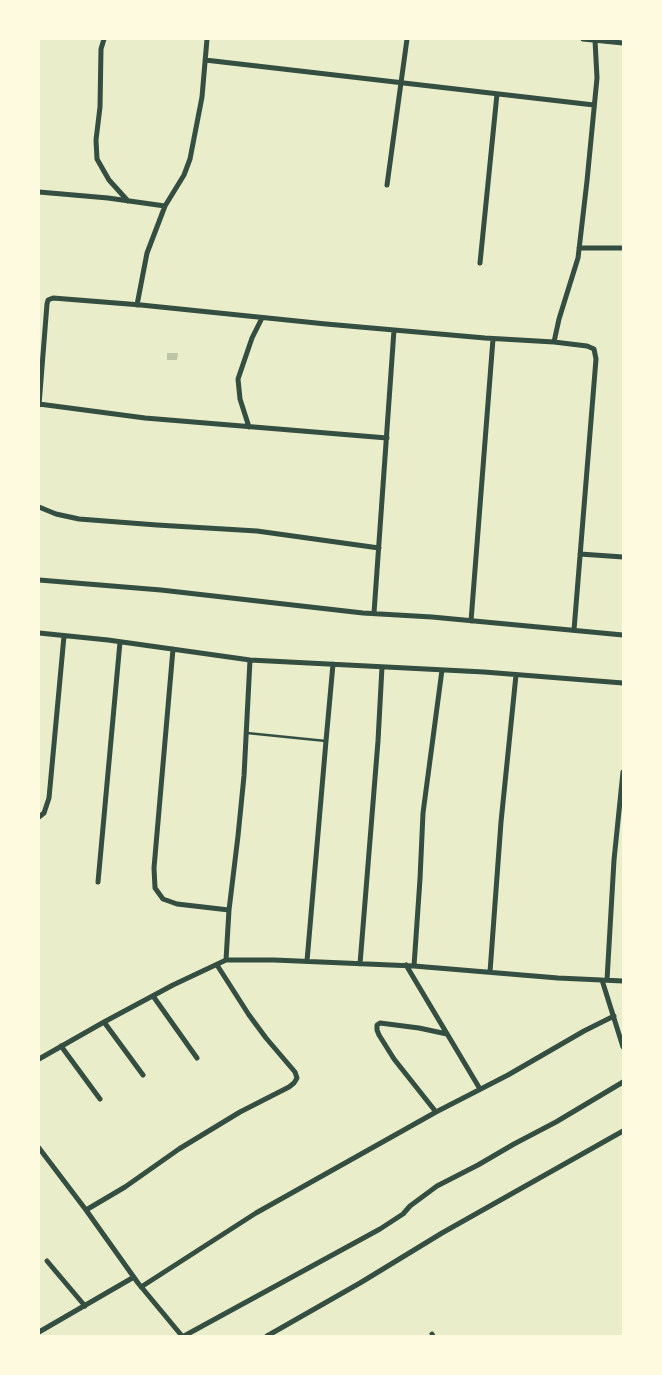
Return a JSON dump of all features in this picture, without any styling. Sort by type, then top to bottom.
[{"type":"street","points":[[104,39],[96,140],[97,159],[109,180],[128,201]]},
{"type":"street","points":[[137,305],[147,252],[165,206],[184,175],[190,159],[202,97],[207,39]]},
{"type":"street","points":[[387,185],[407,39]]},
{"type":"street","points":[[583,39],[623,43]]},
{"type":"street","points":[[554,342],[559,318],[580,248],[597,78],[596,40]]},
{"type":"street","points":[[205,60],[594,105]]},
{"type":"street","points":[[480,263],[496,94]]},
{"type":"street","points":[[39,192],[165,206]]},
{"type":"street","points":[[580,248],[623,248]]},
{"type":"street","points":[[387,438],[145,418],[39,404],[48,300],[53,298],[493,339],[554,342],[587,346],[594,350],[596,359],[574,630]]},
{"type":"street","points":[[249,427],[240,400],[238,379],[252,338],[262,318]]},
{"type":"street","points":[[374,613],[394,330]]},
{"type":"street","points":[[471,621],[493,339]]},
{"type":"street","points":[[39,507],[56,514],[79,519],[257,532],[379,548]]},
{"type":"street","points":[[580,554],[623,557]]},
{"type":"street","points":[[39,580],[623,635]]},
{"type":"street","points":[[39,633],[250,660],[442,670],[623,683]]},
{"type":"street","points":[[39,817],[44,813],[48,798],[64,636]]},
{"type":"street","points":[[98,882],[120,642]]},
{"type":"street","points":[[173,649],[154,868],[155,888],[163,899],[177,904],[229,910]]},
{"type":"street","points":[[226,960],[229,910],[238,836],[250,660]]},
{"type":"street","points":[[307,961],[334,664]]},
{"type":"street","points":[[360,964],[382,667]]},
{"type":"street","points":[[414,966],[423,812],[442,670]]},
{"type":"street","points":[[490,972],[501,822],[516,675]]},
{"type":"street","points":[[623,772],[605,980],[623,1047]]},
{"type":"street","points":[[617,836],[623,836]]},
{"type":"street","points":[[39,1059],[153,996],[226,960],[406,965],[623,981]]},
{"type":"street","points":[[86,1210],[125,1187],[179,1148],[240,1112],[289,1087],[297,1078],[295,1072],[249,1015],[217,965]]},
{"type":"street","points":[[406,965],[480,1089]]},
{"type":"street","points":[[153,996],[197,1058]]},
{"type":"street","points":[[141,1287],[256,1212],[614,1016]]},
{"type":"street","points":[[104,1022],[143,1075]]},
{"type":"street","points":[[436,1112],[394,1060],[379,1035],[377,1025],[380,1023],[419,1028],[446,1034]]},
{"type":"street","points":[[61,1046],[100,1098]]},
{"type":"street","points":[[39,1148],[141,1287],[183,1336],[380,1230],[437,1186],[556,1122],[623,1082]]},
{"type":"street","points":[[267,1336],[442,1233],[623,1131]]},
{"type":"street","points":[[47,1261],[85,1306]]},
{"type":"street","points":[[39,1332],[134,1277]]},
{"type":"lane","points":[[246,733],[326,740]]},
{"type":"building","points":[[167,353],[178,353],[177,360],[167,360]]}]
